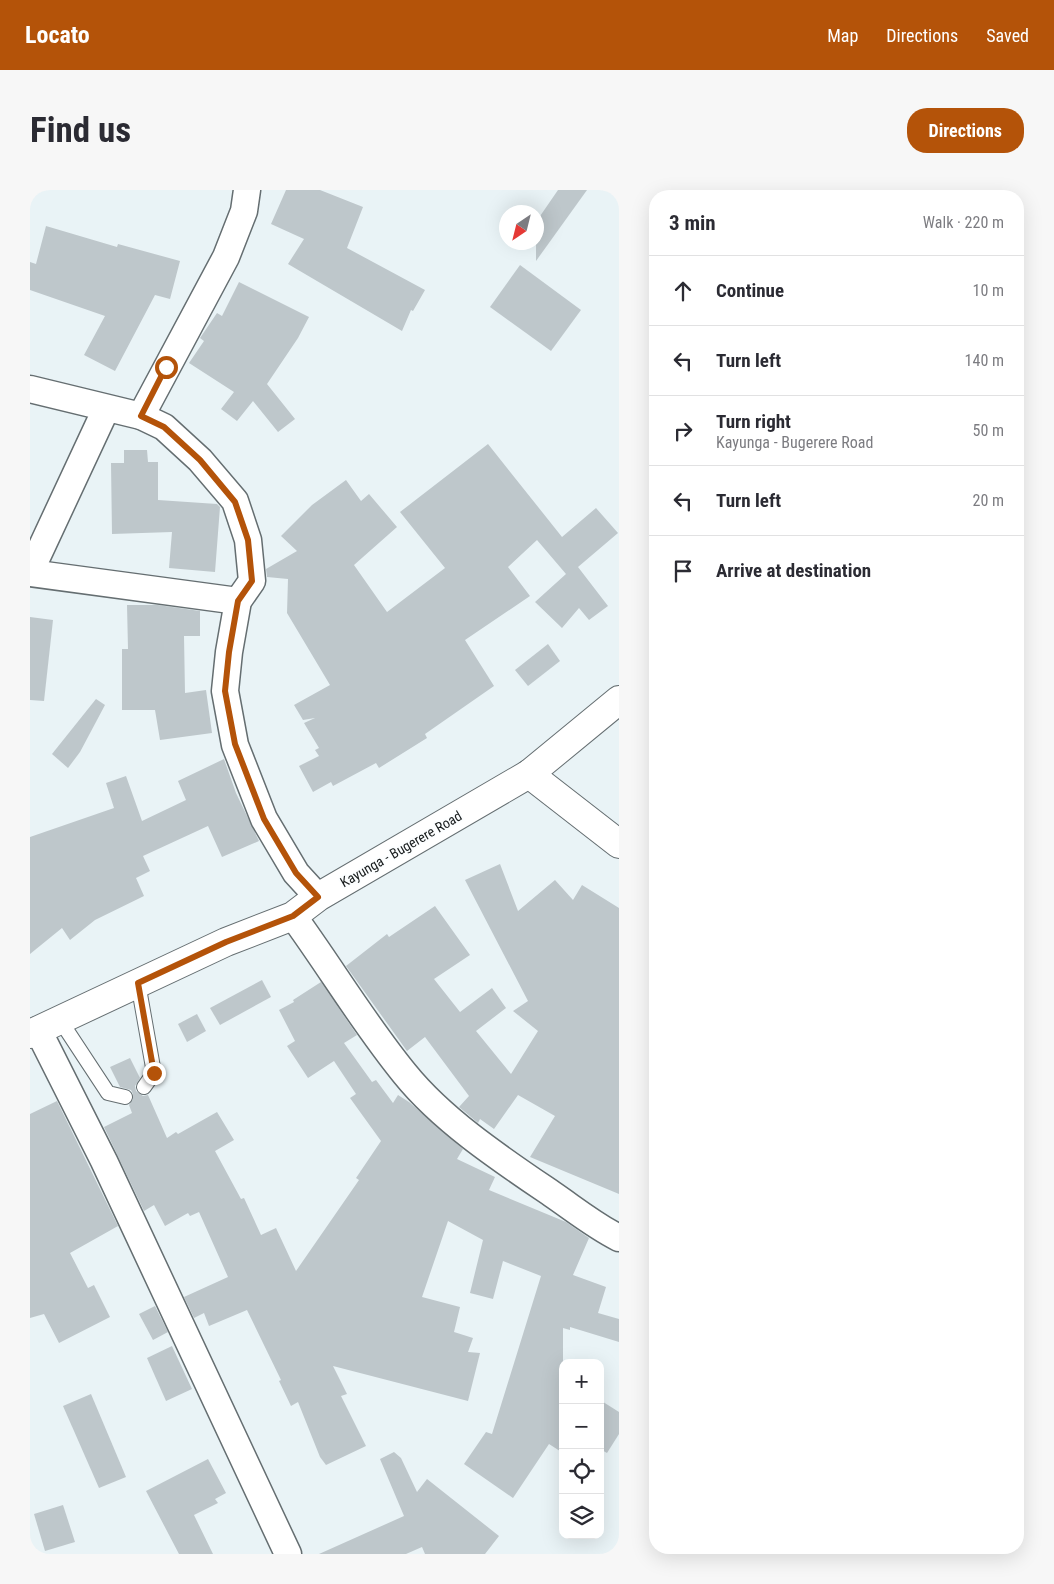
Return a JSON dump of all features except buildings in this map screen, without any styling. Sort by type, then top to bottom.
[{"type":"main road","name":"Kayunga - Bugerere Road","points":[[43,1028],[226,942],[293,916],[318,897],[529,774],[619,700]]},
{"type":"main road","points":[[529,774],[619,844]]},
{"type":"street","points":[[141,416],[226,257],[244,211],[247,190]]},
{"type":"street","points":[[30,389],[141,416],[164,427],[200,460],[235,502],[248,540],[252,581],[238,601],[225,691],[235,744],[264,819],[296,873],[318,897]]},
{"type":"street","points":[[106,409],[30,573],[238,601]]},
{"type":"street","points":[[293,916],[338,978],[363,1020],[406,1076],[459,1127],[515,1169],[619,1238]]},
{"type":"street","points":[[43,1028],[288,1554]]},
{"type":"lane","points":[[138,983],[154,1073],[144,1087]]},
{"type":"lane","points":[[43,1028],[108,1093],[125,1097]]},
{"type":"route","points":[[154,1073],[138,983],[226,942],[293,916],[318,897],[296,873],[264,819],[235,744],[225,691],[229,652],[238,601],[252,581],[248,540],[235,502],[200,460],[164,427],[141,416],[166,367]]}]
